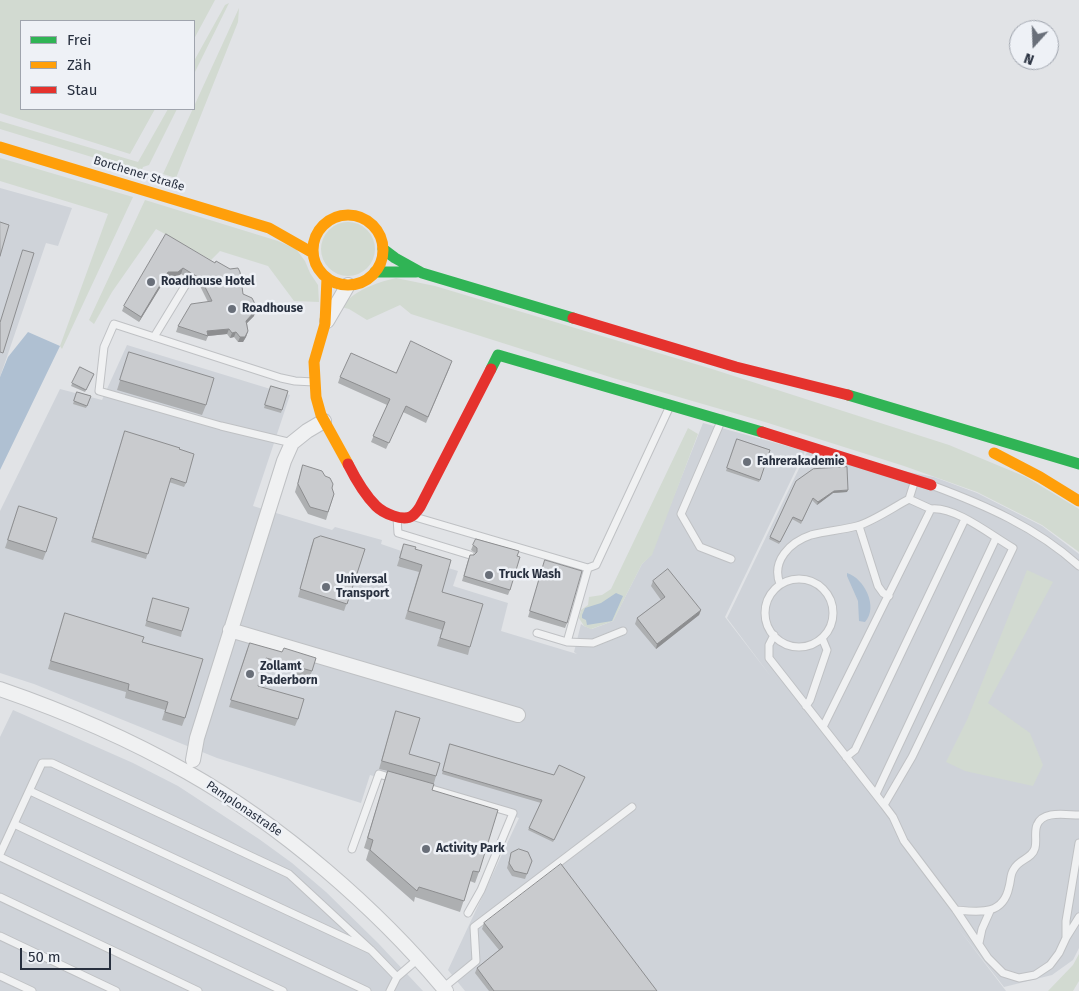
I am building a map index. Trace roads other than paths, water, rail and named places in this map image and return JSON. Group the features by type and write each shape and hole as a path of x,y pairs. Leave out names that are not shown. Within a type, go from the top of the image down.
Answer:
{"main road":[{"name":"Borchener Straße","path":"0,147 270,228 313,253"},
{"path":"347,215 358,216 368,221 381,238 383,249 379,265 363,282 348,285 337,283 327,278 320,271 313,253 313,244 319,229 336,217 347,215"},
{"name":"Borchener Straße","path":"270,228 319,229"},
{"path":"383,249 422,273 736,367 834,391 1079,464"},
{"path":"374,272 422,273"},
{"path":"327,278 325,324 314,362 316,397 324,421 356,479 377,507 397,517 405,518 412,516 420,507 498,355 722,419 931,484"},
{"path":"736,367 830,402"},
{"path":"982,435 1072,451"},
{"path":"1051,470 990,451 1079,500"}],"street":[{"path":"325,324 348,285"},
{"path":"193,760 197,738 284,461 292,443 324,421"},
{"path":"230,630 518,715"},
{"name":"Pamplonastraße","path":"0,689 56,709 100,728 199,779 268,825 302,851 390,930 445,989"}],"lane":[{"path":"154,337 185,286"},
{"path":"292,443 221,426 99,391 104,347 114,324 281,378 315,382"},
{"path":"412,516 588,568 596,565 670,405"},
{"path":"722,419 681,514 700,547 731,559"},
{"path":"780,584 776,576 777,567 780,558 790,548 810,536 859,526 909,499 915,480"},
{"path":"931,484 978,502 1032,530 1062,550 1079,566"},
{"path":"884,805 912,757 1013,548 965,519 941,509 931,509 909,499"},
{"path":"824,727 931,509"},
{"path":"397,517 398,533 470,555"},
{"path":"846,757 855,750 965,519"},
{"path":"859,526 878,586 883,593 889,596"},
{"path":"876,794 996,538"},
{"path":"567,642 588,568"},
{"path":"804,579 812,581 824,590 832,603 833,610 831,626 822,638 809,645 793,646 779,640 774,635 766,622 765,607 771,593 780,584 789,580 804,579"},
{"path":"537,633 567,642 593,643 622,631"},
{"path":"774,635 769,645 769,658 876,794 893,818 904,841 956,910 988,958 1003,973 1019,978 1035,975 1050,965 1079,917"},
{"path":"806,706 810,700 827,650 822,638"},
{"path":"283,991 0,855 42,763 52,763 290,874 397,977"},
{"path":"352,849 379,774 406,782"},
{"path":"414,784 513,813 481,890 468,914"},
{"path":"30,791 371,950"},
{"path":"445,989 476,960 474,927 632,807"},
{"path":"956,910 990,911 1000,905 1006,898 1012,870 1018,862 1032,855 1035,848 1036,826 1041,819 1047,815 1079,815"},
{"path":"14,824 367,991"},
{"path":"1066,938 1066,921 1079,843"},
{"path":"0,897 198,991"},
{"path":"979,943 982,929 990,911"},
{"path":"0,936 116,991"},
{"path":"390,991 397,977 418,959"},
{"path":"0,976 32,991"}],"water":[{"path":"28,332 60,346 0,470 0,377 8,357"},
{"path":"847,573 859,581 868,594 870,609 869,616 865,622 859,621 858,601"},
{"path":"616,593 623,596 612,621 587,625 586,620 582,618 585,608 601,603"}],"place":[{"name":"Roadhouse Hotel","path":"151,282"},
{"name":"Roadhouse","path":"232,309"},
{"name":"Fahrerakademie","path":"747,462"},
{"name":"Truck Wash","path":"489,575"},
{"name":"Universal Transport","path":"326,587"},
{"name":"Zollamt Paderborn","path":"250,674"},
{"name":"Activity Park","path":"426,849"}]}
